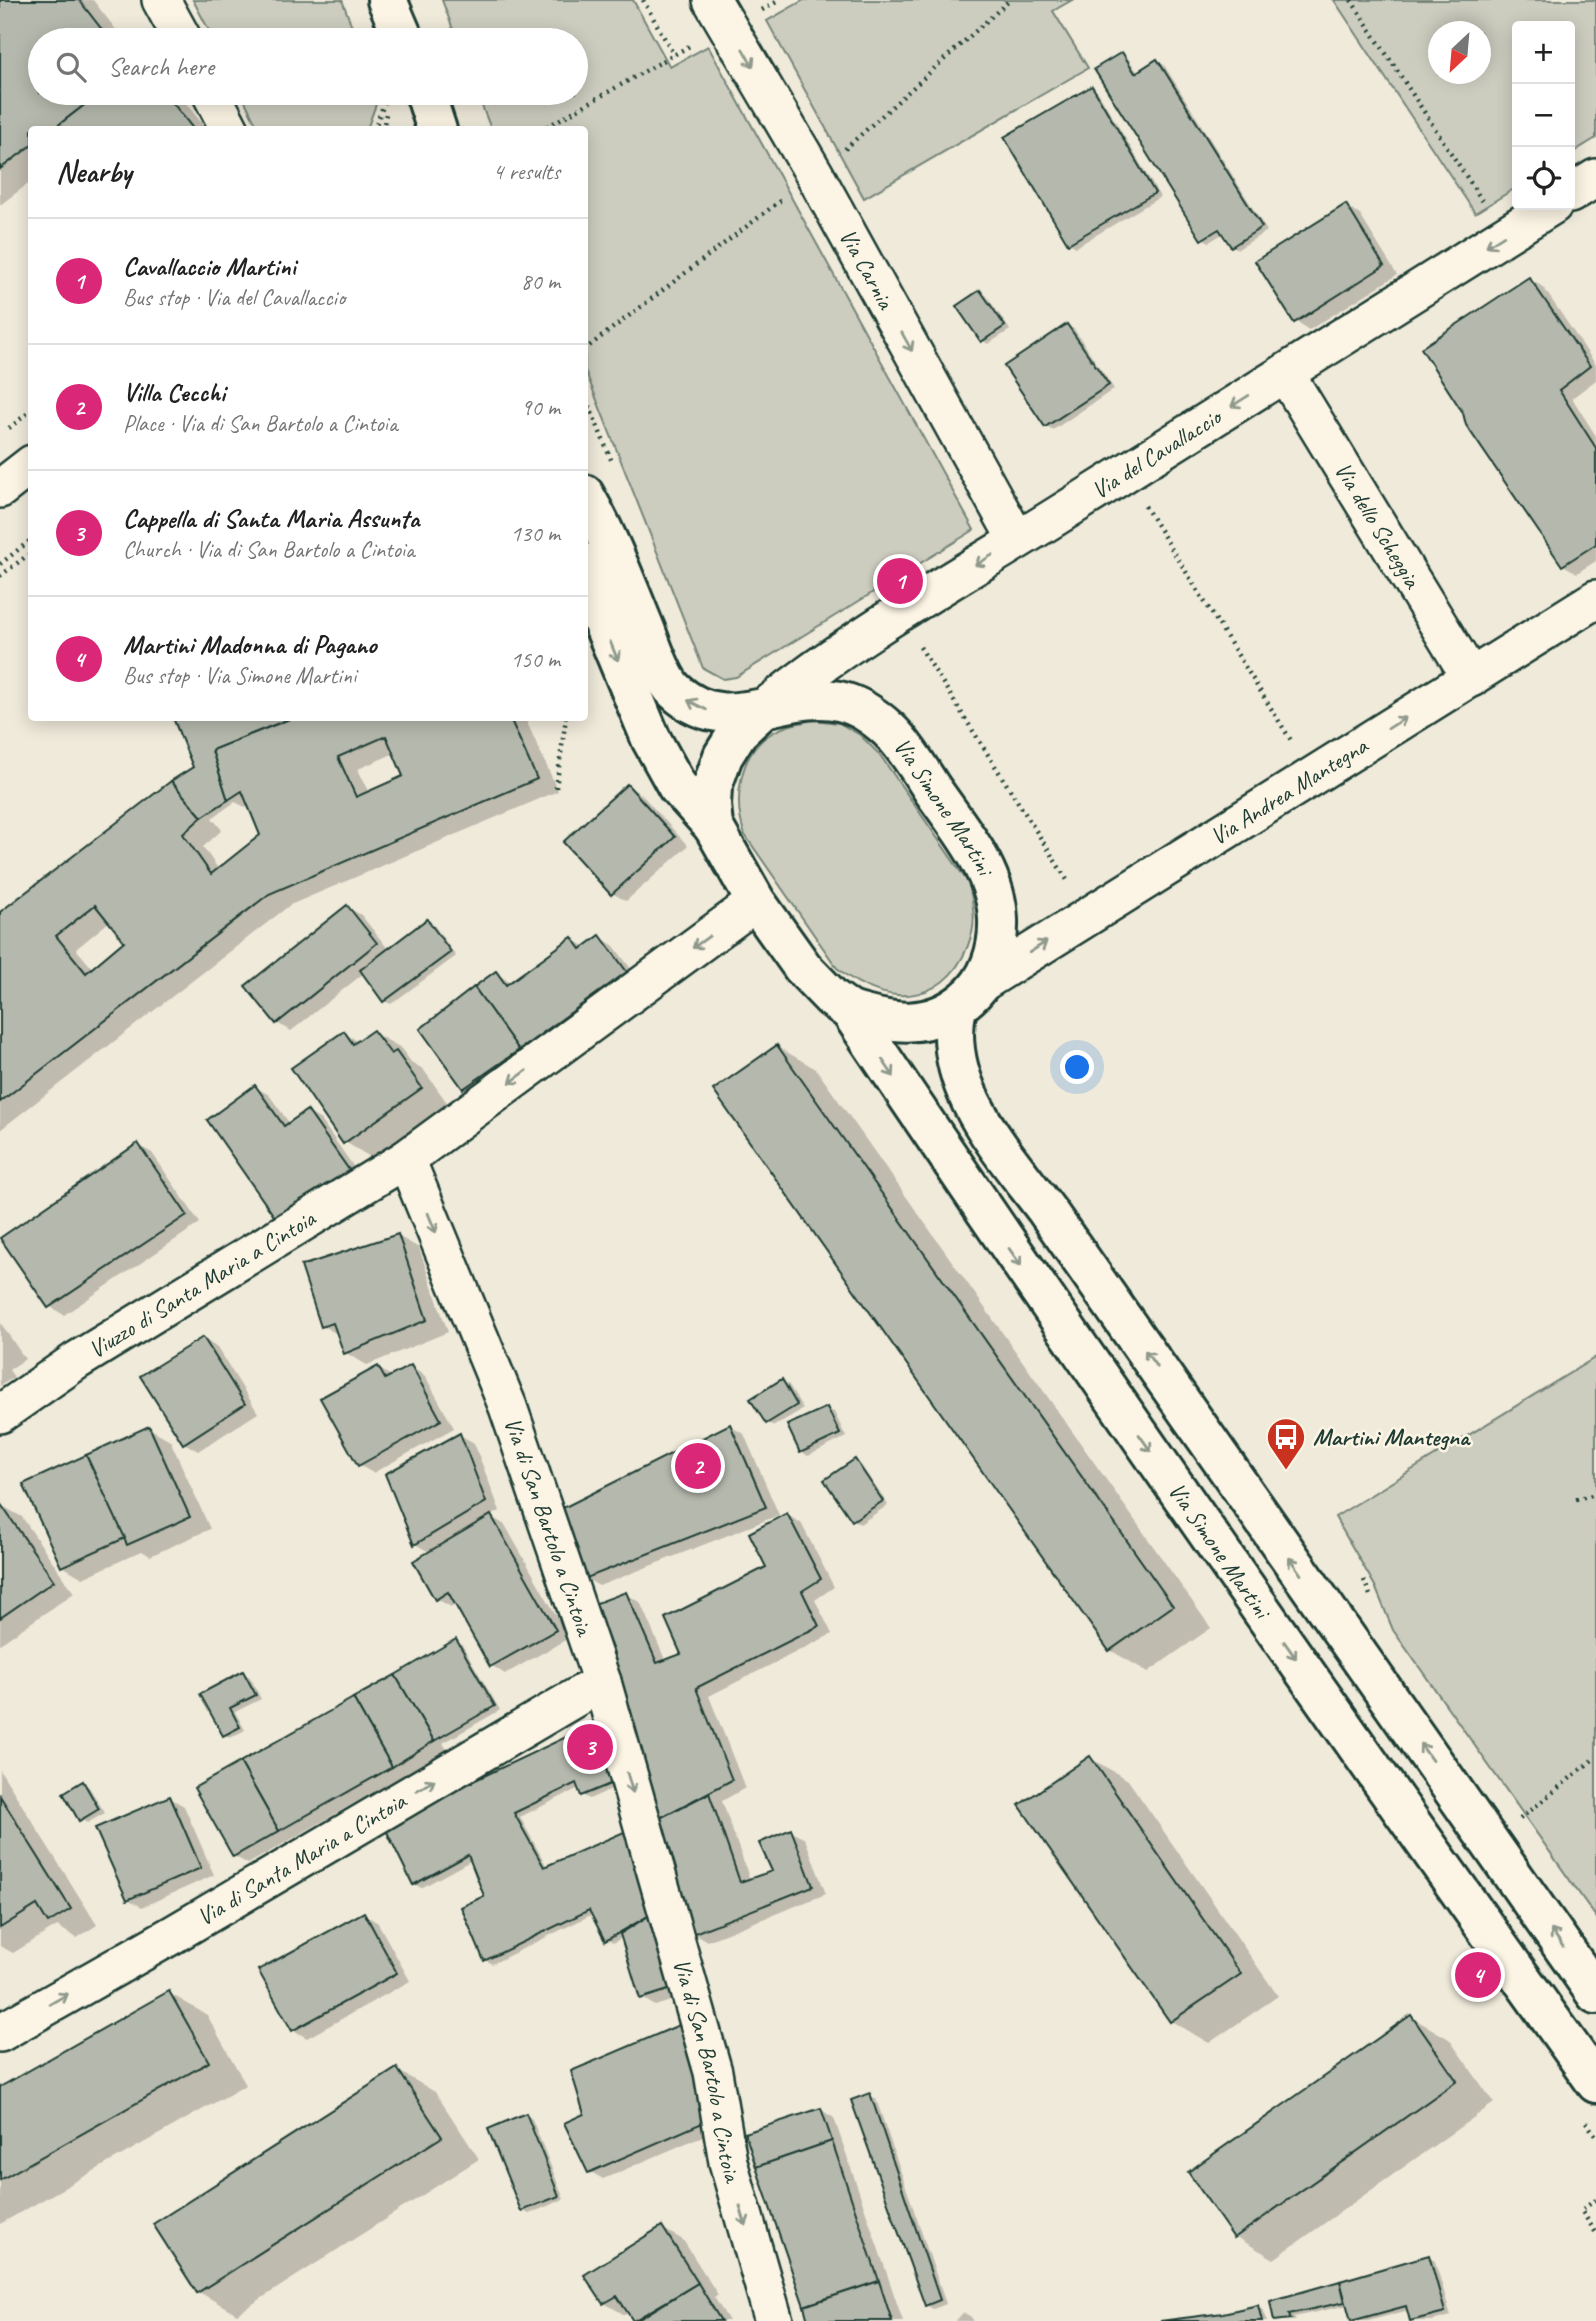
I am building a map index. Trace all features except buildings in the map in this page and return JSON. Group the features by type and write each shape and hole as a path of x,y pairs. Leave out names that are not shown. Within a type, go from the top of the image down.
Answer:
{"street":[{"path":"161,0 176,28"},
{"path":"387,0 399,28"},
{"name":"Via Carnia","path":"732,12 816,174 1017,540"},
{"path":"217,105 228,126"},
{"path":"416,105 434,126"},
{"path":"1575,191 1596,178"},
{"name":"Via del Cavallaccio","path":"763,709 810,670 897,612 1545,210"},
{"name":"Via dello Scheggia","path":"1285,373 1471,678"},
{"path":"0,489 28,467"},
{"name":"Via Simone Martini","path":"588,501 603,526 651,645 675,691 711,711 741,713 800,700 832,699 846,702 872,716 890,731 970,845 989,881 998,919 993,960 969,995 953,1035 959,1067 974,1108 1596,1994"},
{"name":"Via Simone Martini","path":"588,577 599,614 651,739 677,786 713,825 756,902 803,968 850,1012 1028,1275 1436,1860 1596,2083"},
{"name":"Via Andrea Mantegna","path":"969,995 1088,914 1596,599"},
{"name":"Via Simone Martini","path":"713,825 712,787 723,756 737,732 763,709"},
{"path":"407,1159 756,902"},
{"name":"Via Simone Martini","path":"850,1012 880,1021 902,1023 933,1019 969,995"},
{"name":"Viuzzo di Santa Maria a Cintoia","path":"0,1413 76,1361 407,1159"},
{"name":"Via di San Bartolo a Cintoia","path":"407,1159 508,1407 601,1682 713,2072 728,2162 774,2321"},
{"name":"Via di Santa Maria a Cintoia","path":"0,2033 174,1934 601,1682"}],"path":[{"path":"643,0 674,55"},
{"path":"588,103 674,55 732,12 780,0"},
{"path":"1351,0 1504,235"},
{"path":"375,126 382,105"},
{"path":"548,126 585,105"},
{"path":"588,403 615,469"},
{"path":"0,435 28,413"},
{"path":"1144,504 1297,750"},
{"path":"0,564 28,542"},
{"path":"0,576 28,555"},
{"path":"919,647 1070,884"},
{"path":"556,788 566,721"},
{"path":"1576,1499 1596,1494"},
{"path":"1520,1819 1596,1757"},
{"path":"1596,2200 1581,2210 1596,2232"}],"shaded area":[{"path":"193,0 342,0 352,28 208,28"},
{"path":"442,0 633,0 670,67 708,46 974,530 736,677 723,679 703,668 588,378 588,126 490,126 482,105 588,105 588,28 452,28"},
{"path":"804,0 1072,0 1053,11 1088,68 864,198 767,21"},
{"path":"1334,0 1596,0 1596,138 1575,151 1575,21 1512,21 1512,190 1475,213"},
{"path":"247,105 376,105 368,126 257,126"},
{"path":"813,720 839,723 860,735 880,755 969,884 974,914 972,933 963,957 950,975 935,987 917,994 898,995 877,991 857,982 837,968 745,835 739,808 739,793 745,765 752,753 777,730"},
{"path":"1596,1357 1596,1917 1393,1630 1375,1586 1335,1517"}],"place":[{"name":"Cavallaccio Martini","path":"900,581"},
{"name":"Villa Cecchi","path":"698,1466"},
{"name":"Martini Mantegna","path":"1286,1471"},
{"name":"Cappella di Santa Maria Assunta","path":"590,1747"},
{"name":"Martini Madonna di Pagano","path":"1478,1975"}]}
